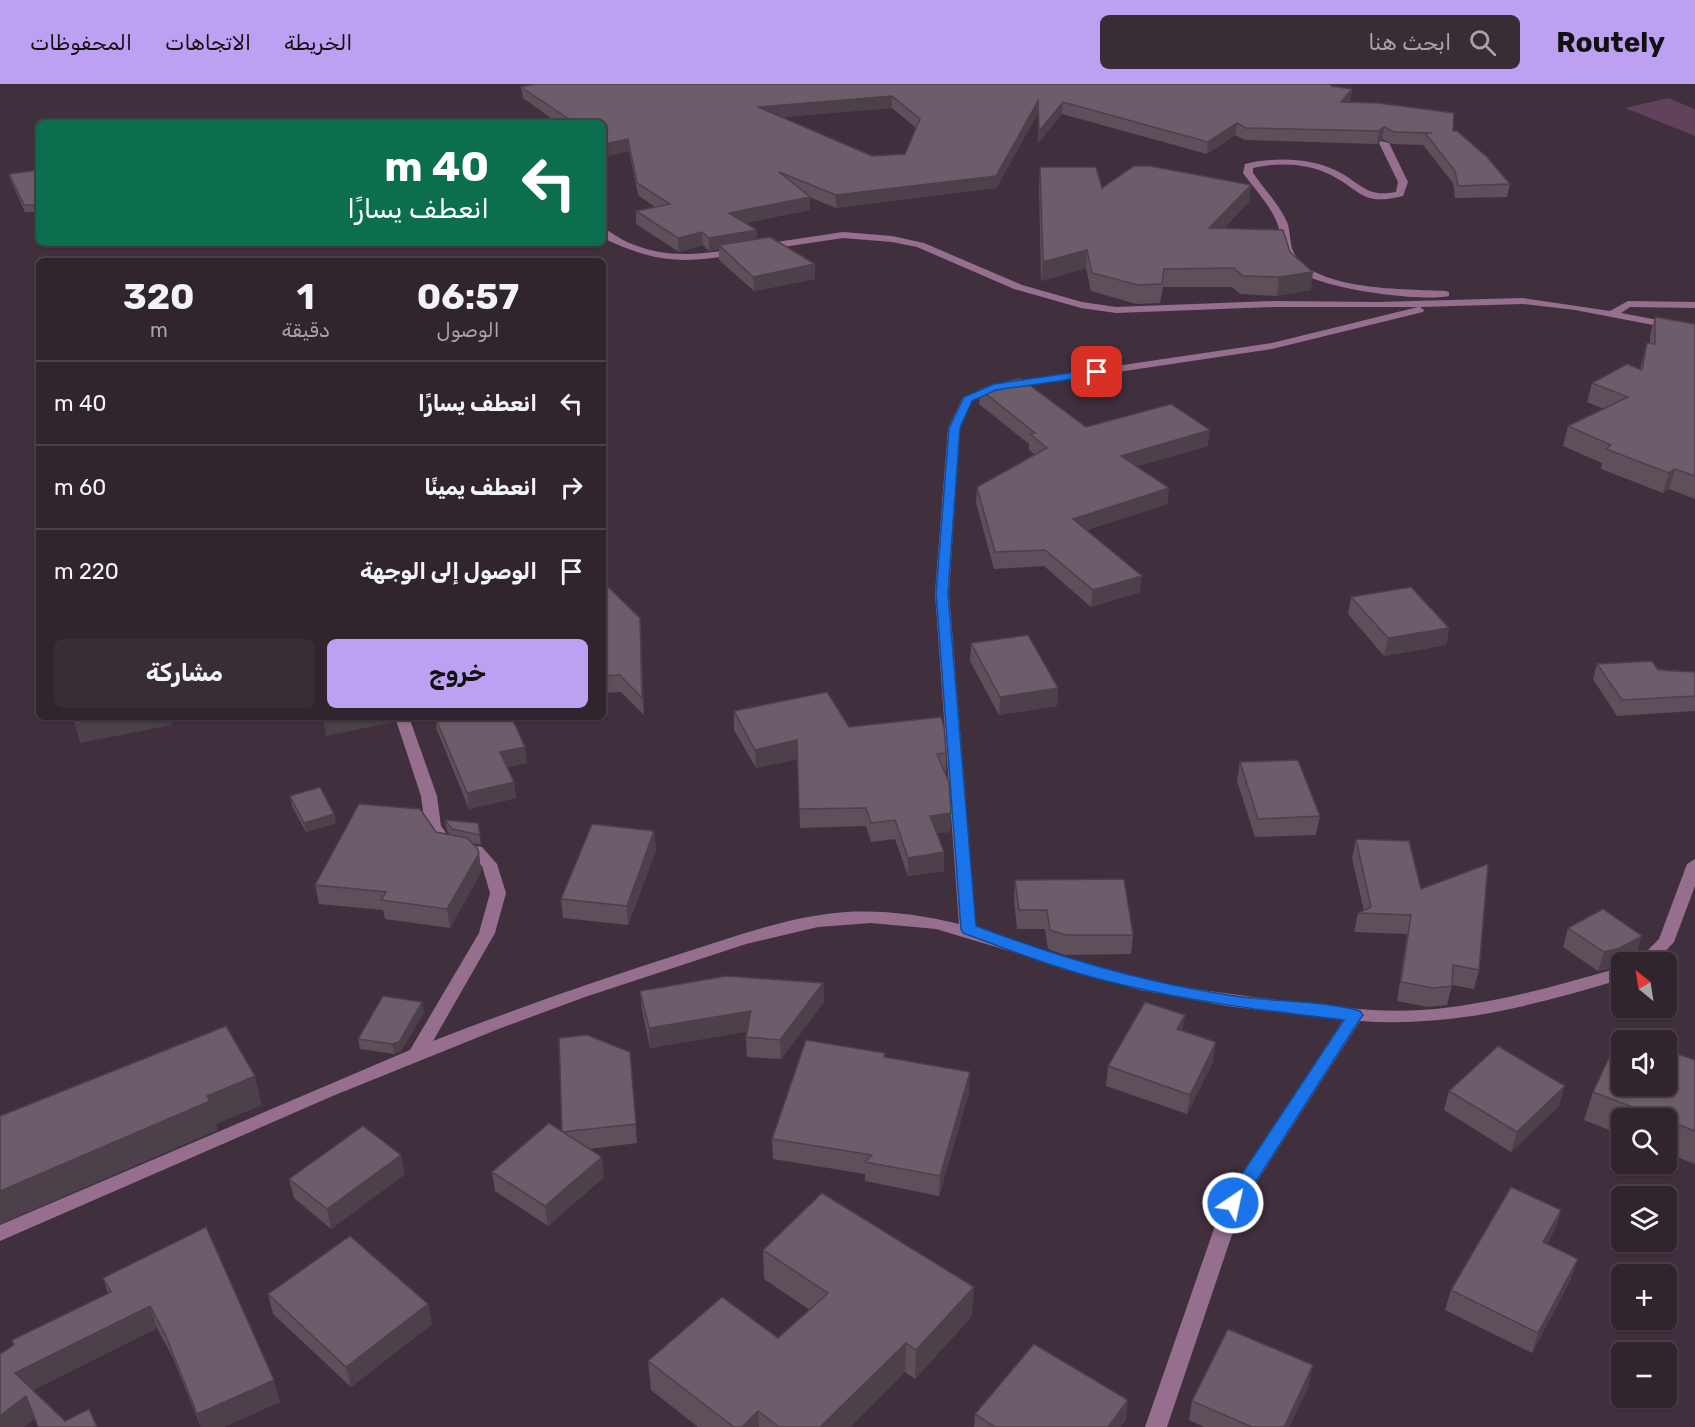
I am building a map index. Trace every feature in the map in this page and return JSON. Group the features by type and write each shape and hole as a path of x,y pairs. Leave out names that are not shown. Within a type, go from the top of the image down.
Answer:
{"street":[{"path":"1384,143 1403,182 1400,194 1383,199 1365,196 1348,182 1322,168 1285,163 1260,163 1248,166 1248,173 1284,225 1288,253 1300,270 1328,280 1370,289 1575,307 1695,330"},
{"path":"606,236 638,252 668,260 698,258 833,236 892,239 920,245 1018,287 1081,305 1116,310 1275,304 1504,301"},
{"path":"968,929 942,593 954,428 968,399 994,387 1272,346 1444,303"},
{"path":"1612,314 1628,304 1695,305"},
{"path":"403,720 429,796 433,826 447,845 476,851 489,864 498,893 487,933 417,1053"},
{"path":"1656,952 1666,942 1695,864"},
{"path":"0,1233 417,1053 622,979 806,921 870,917 923,920 968,929 1030,952 1118,979 1228,1001 1355,1015 1421,1016 1488,1007 1611,976"},
{"path":"1156,1427 1233,1203 1355,1015"}],"shaded area":[{"path":"1668,98 1695,109 1695,136 1625,108"}],"building":[{"path":"536,84 1330,84 1352,89 1341,102 1378,103 1454,113 1453,131 1457,131 1487,157 1510,184 1458,186 1455,171 1425,133 1432,133 1394,132 1384,127 1379,131 1246,128 1237,123 1208,142 1063,102 1039,131 1038,101 996,176 836,195 779,172 810,197 729,213 757,230 709,238 702,232 678,238 636,211 670,204 637,183 628,139 606,144 606,120 570,120 521,87","holes":["892,96 920,119 905,154 872,156 758,107"]},
{"path":"1134,166 1150,166 1251,185 1209,228 1283,230 1290,252 1313,272 1279,277 1243,276 1234,268 1164,269 1162,284 1138,285 1092,273 1087,250 1043,262 1040,167 1096,167 1102,188"},
{"path":"36,170 36,205 24,205 9,174"},
{"path":"770,237 815,264 753,277 719,245"},
{"path":"1655,317 1695,324 1695,476 1675,469 1669,473 1606,449 1611,445 1568,426 1628,397 1592,383 1627,364 1642,370 1647,343 1655,344"},
{"path":"1020,378 1086,427 1171,404 1210,430 1121,456 1169,488 1073,519 1142,576 1093,590 1045,550 995,552 977,487 1047,448 1030,434 1035,433 980,389"},
{"path":"606,585 640,618 642,698 620,675 606,676"},
{"path":"1411,587 1449,628 1388,638 1351,597"},
{"path":"1028,635 1058,688 1000,697 971,643"},
{"path":"1652,661 1658,670 1695,672 1695,696 1622,700 1597,664"},
{"path":"827,692 849,727 941,717 946,753 937,754 949,782 951,813 930,816 944,852 908,858 895,820 871,823 866,808 799,809 797,740 755,750 734,711"},
{"path":"74,720 97,720 75,724"},
{"path":"436,720 513,720 525,747 500,752 514,782 467,793"},
{"path":"1298,760 1320,816 1258,819 1240,762"},
{"path":"320,787 334,814 304,823 290,796"},
{"path":"359,804 420,809 436,832 467,838 477,848 479,853 447,909 381,900 386,892 315,885"},
{"path":"445,820 478,823 480,835 452,829"},
{"path":"592,824 654,831 627,906 561,899"},
{"path":"1356,839 1409,841 1421,889 1488,864 1479,970 1453,965 1452,986 1433,988 1401,982 1411,915 1358,913 1371,907"},
{"path":"1124,879 1133,935 1066,935 1050,930 1047,910 1019,910 1015,880"},
{"path":"1603,909 1642,936 1620,948 1604,952 1568,928"},
{"path":"726,976 823,983 780,1040 746,1037 751,1011 649,1028 640,991"},
{"path":"383,996 422,1002 399,1042 392,1044 358,1039"},
{"path":"1145,1002 1185,1015 1177,1029 1216,1042 1190,1095 1108,1066"},
{"path":"226,1026 255,1076 207,1096 210,1101 0,1191 0,1116"},
{"path":"587,1035 630,1052 636,1124 562,1132 559,1038"},
{"path":"806,1040 885,1053 884,1057 970,1072 940,1176 865,1162 872,1155 772,1139"},
{"path":"1498,1046 1565,1086 1517,1132 1449,1091"},
{"path":"1611,1053 1611,1096 1677,1096 1677,1054 1695,1060 1695,1131 1677,1124 1677,1108 1635,1108 1593,1092"},
{"path":"549,1123 602,1157 545,1206 492,1172"},
{"path":"363,1126 401,1155 327,1209 289,1179"},
{"path":"1511,1187 1561,1210 1543,1242 1578,1259 1538,1333 1451,1290"},
{"path":"822,1193 974,1287 916,1350 906,1343 820,1427 779,1427 758,1411 742,1427 734,1427 648,1361 722,1297 778,1338 828,1293 763,1250"},
{"path":"206,1227 274,1380 197,1414 165,1334 150,1306 15,1373 65,1421 89,1409 97,1427 38,1427 26,1396 0,1416 0,1354 14,1345 12,1340 111,1292 103,1278"},
{"path":"350,1236 428,1304 346,1367 268,1294"},
{"path":"1228,1329 1313,1365 1284,1427 1252,1427 1192,1401"},
{"path":"1034,1344 1128,1400 1108,1427 995,1427 975,1414"}],"route":[{"path":"1097,372 994,387 968,399 954,428 942,593 968,929 1030,952 1118,979 1228,1001 1355,1015 1233,1203"}]}
